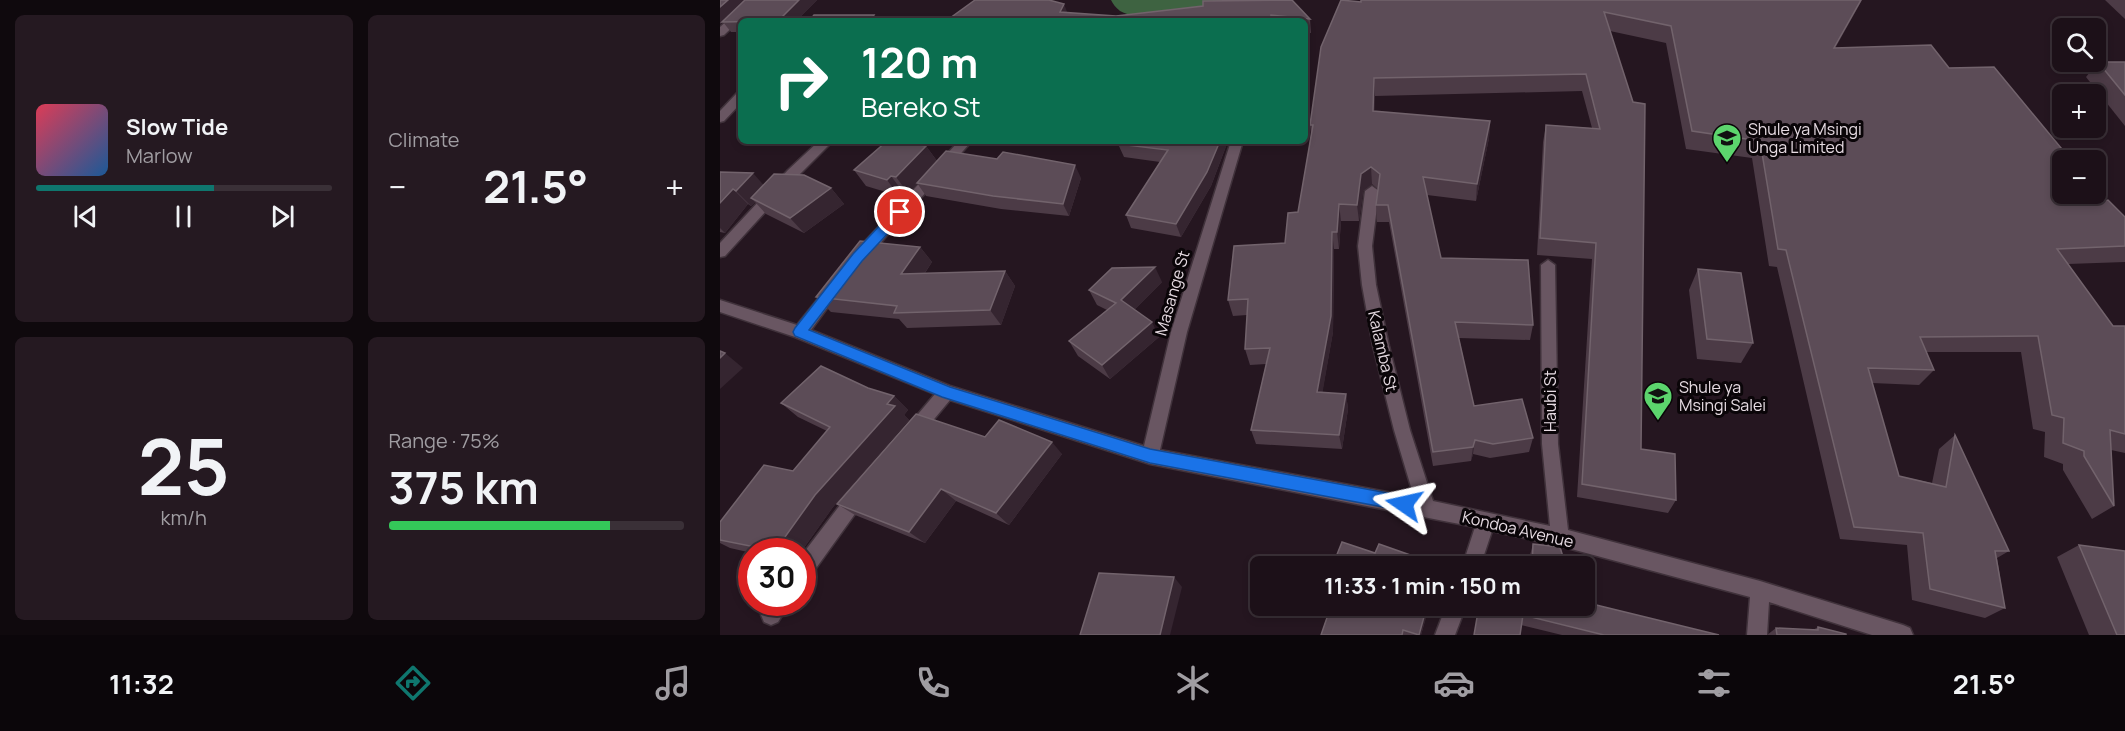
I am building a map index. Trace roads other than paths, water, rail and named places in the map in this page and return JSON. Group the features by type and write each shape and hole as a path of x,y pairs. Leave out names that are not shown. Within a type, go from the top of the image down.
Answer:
{"street":[{"path":"720,33 756,0"},
{"path":"720,118 738,99"},
{"path":"720,252 793,173 824,144"},
{"path":"800,332 847,272 963,144"},
{"name":"Masange St","path":"1150,456 1179,332 1236,144"},
{"name":"Kalamba St","path":"1372,191 1365,246 1369,285 1383,357 1426,508"},
{"name":"Haubi St","path":"1548,265 1550,444 1560,537"},
{"name":"Kondoa Avenue","path":"720,306 800,332 947,392 1150,456 1426,508 1560,537 1760,590 1903,635"},
{"path":"901,446 947,392"},
{"path":"816,551 846,509 870,482"},
{"path":"1475,556 1486,521"},
{"path":"1756,635 1760,590"},
{"path":"1445,635 1452,616"}],"waterway":[{"path":"1132,0 1137,3 1209,3 1224,0"}],"place":[{"name":"Shule ya Msingi Unga Limited","path":"1727,164"},
{"name":"Shule ya Msingi Salei","path":"1658,422"}]}
